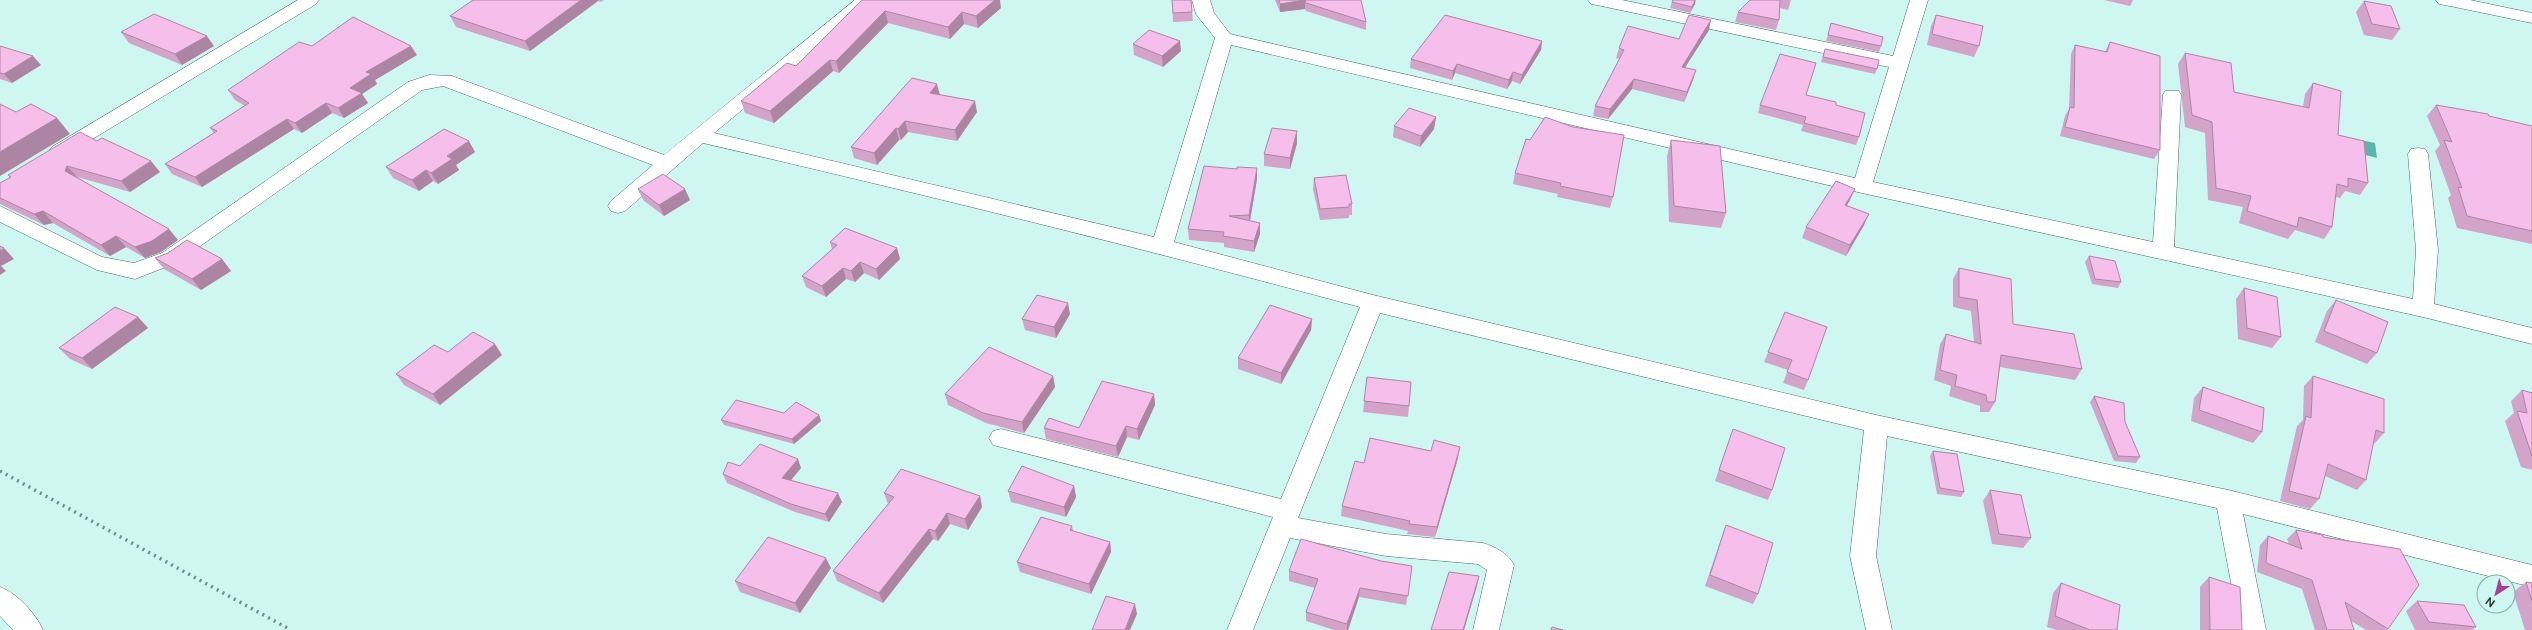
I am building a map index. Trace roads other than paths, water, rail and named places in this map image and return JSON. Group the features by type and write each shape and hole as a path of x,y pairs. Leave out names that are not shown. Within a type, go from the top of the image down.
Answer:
{"street":[{"path":"44,160 310,0"},
{"path":"618,206 666,163 866,0"},
{"path":"1201,0 1205,14 1224,38 1862,186 2423,309 2532,336"},
{"path":"1597,0 1899,63"},
{"path":"1862,186 1919,0"},
{"path":"2445,0 2532,18"},
{"path":"1162,246 1224,38"},
{"path":"0,213 97,263 135,271 169,258 415,86 429,81 445,80 666,163"},
{"path":"2163,251 2172,95"},
{"path":"699,136 830,165 1162,246 1373,303 1876,424 2228,500 2532,576"},
{"path":"2418,154 2427,250 2423,309"},
{"path":"1240,630 1373,303"},
{"path":"1876,424 1863,556 1879,630"},
{"path":"1001,438 1386,545 1483,554 1501,565 1486,630"},
{"path":"2228,500 2252,630"},
{"path":"0,598 30,630"}],"water":[{"path":"2336,135 2375,143 2377,158 2338,148"}],"railway":[{"path":"0,471 291,630"}]}
